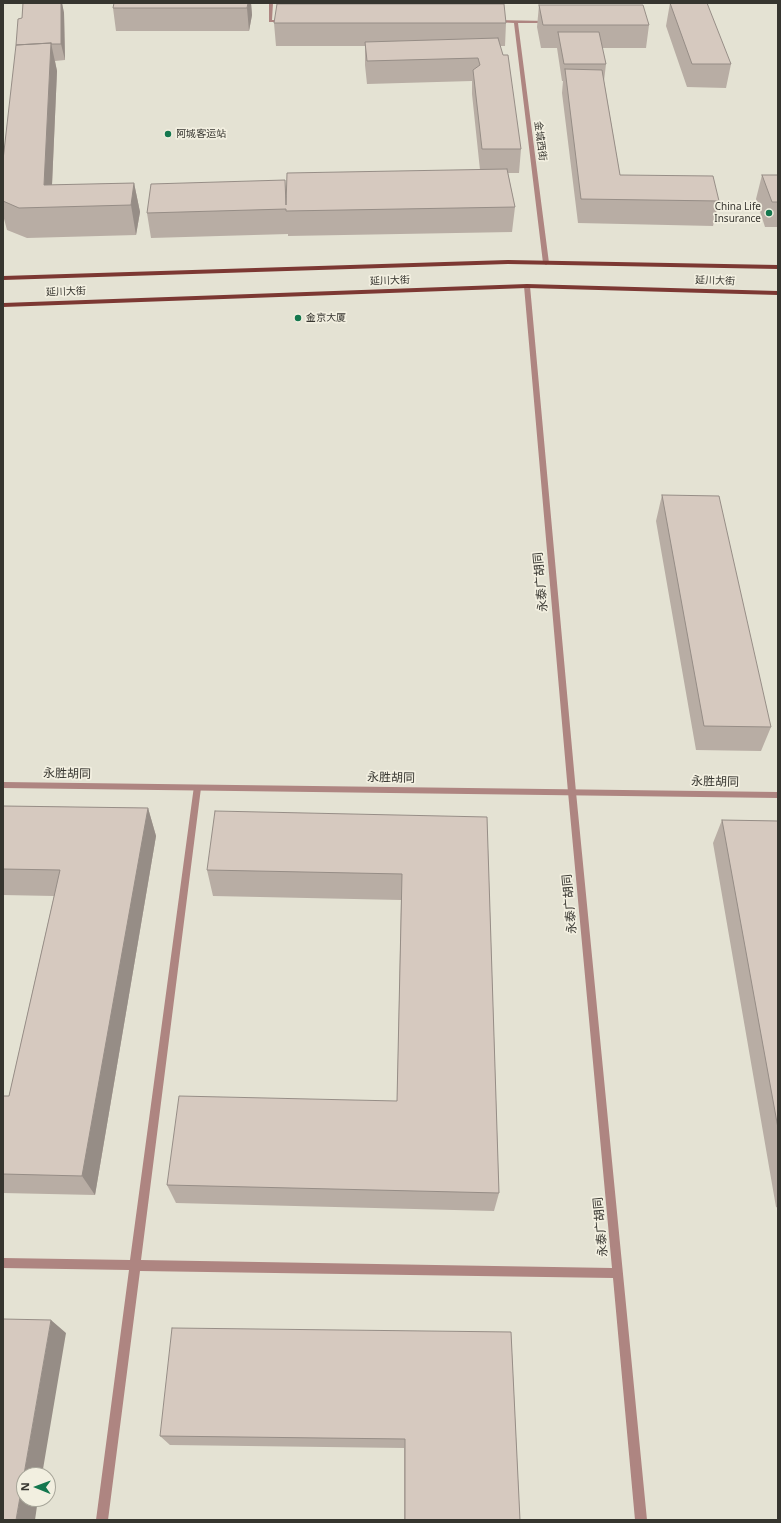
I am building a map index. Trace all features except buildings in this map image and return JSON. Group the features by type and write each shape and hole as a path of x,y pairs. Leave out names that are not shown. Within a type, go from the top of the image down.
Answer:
{"main road":[{"name":"延川大街","path":"3,278 508,262 778,267"},
{"name":"延川大街","path":"3,305 527,286 778,293"}],"street":[{"path":"271,3 270,21 294,21"},
{"path":"493,21 556,22"},
{"name":"金城西街","path":"516,22 546,263"},
{"name":"永泰广胡同","path":"527,286 572,792 641,1520"},
{"name":"永胜胡同","path":"3,785 778,795"},
{"path":"102,1520 196,788"},
{"path":"3,1263 618,1273"}],"place":[{"name":"阿城客运站","path":"168,134"},
{"name":"China Life Insurance","path":"769,213"},
{"name":"金京大厦","path":"298,318"}]}
